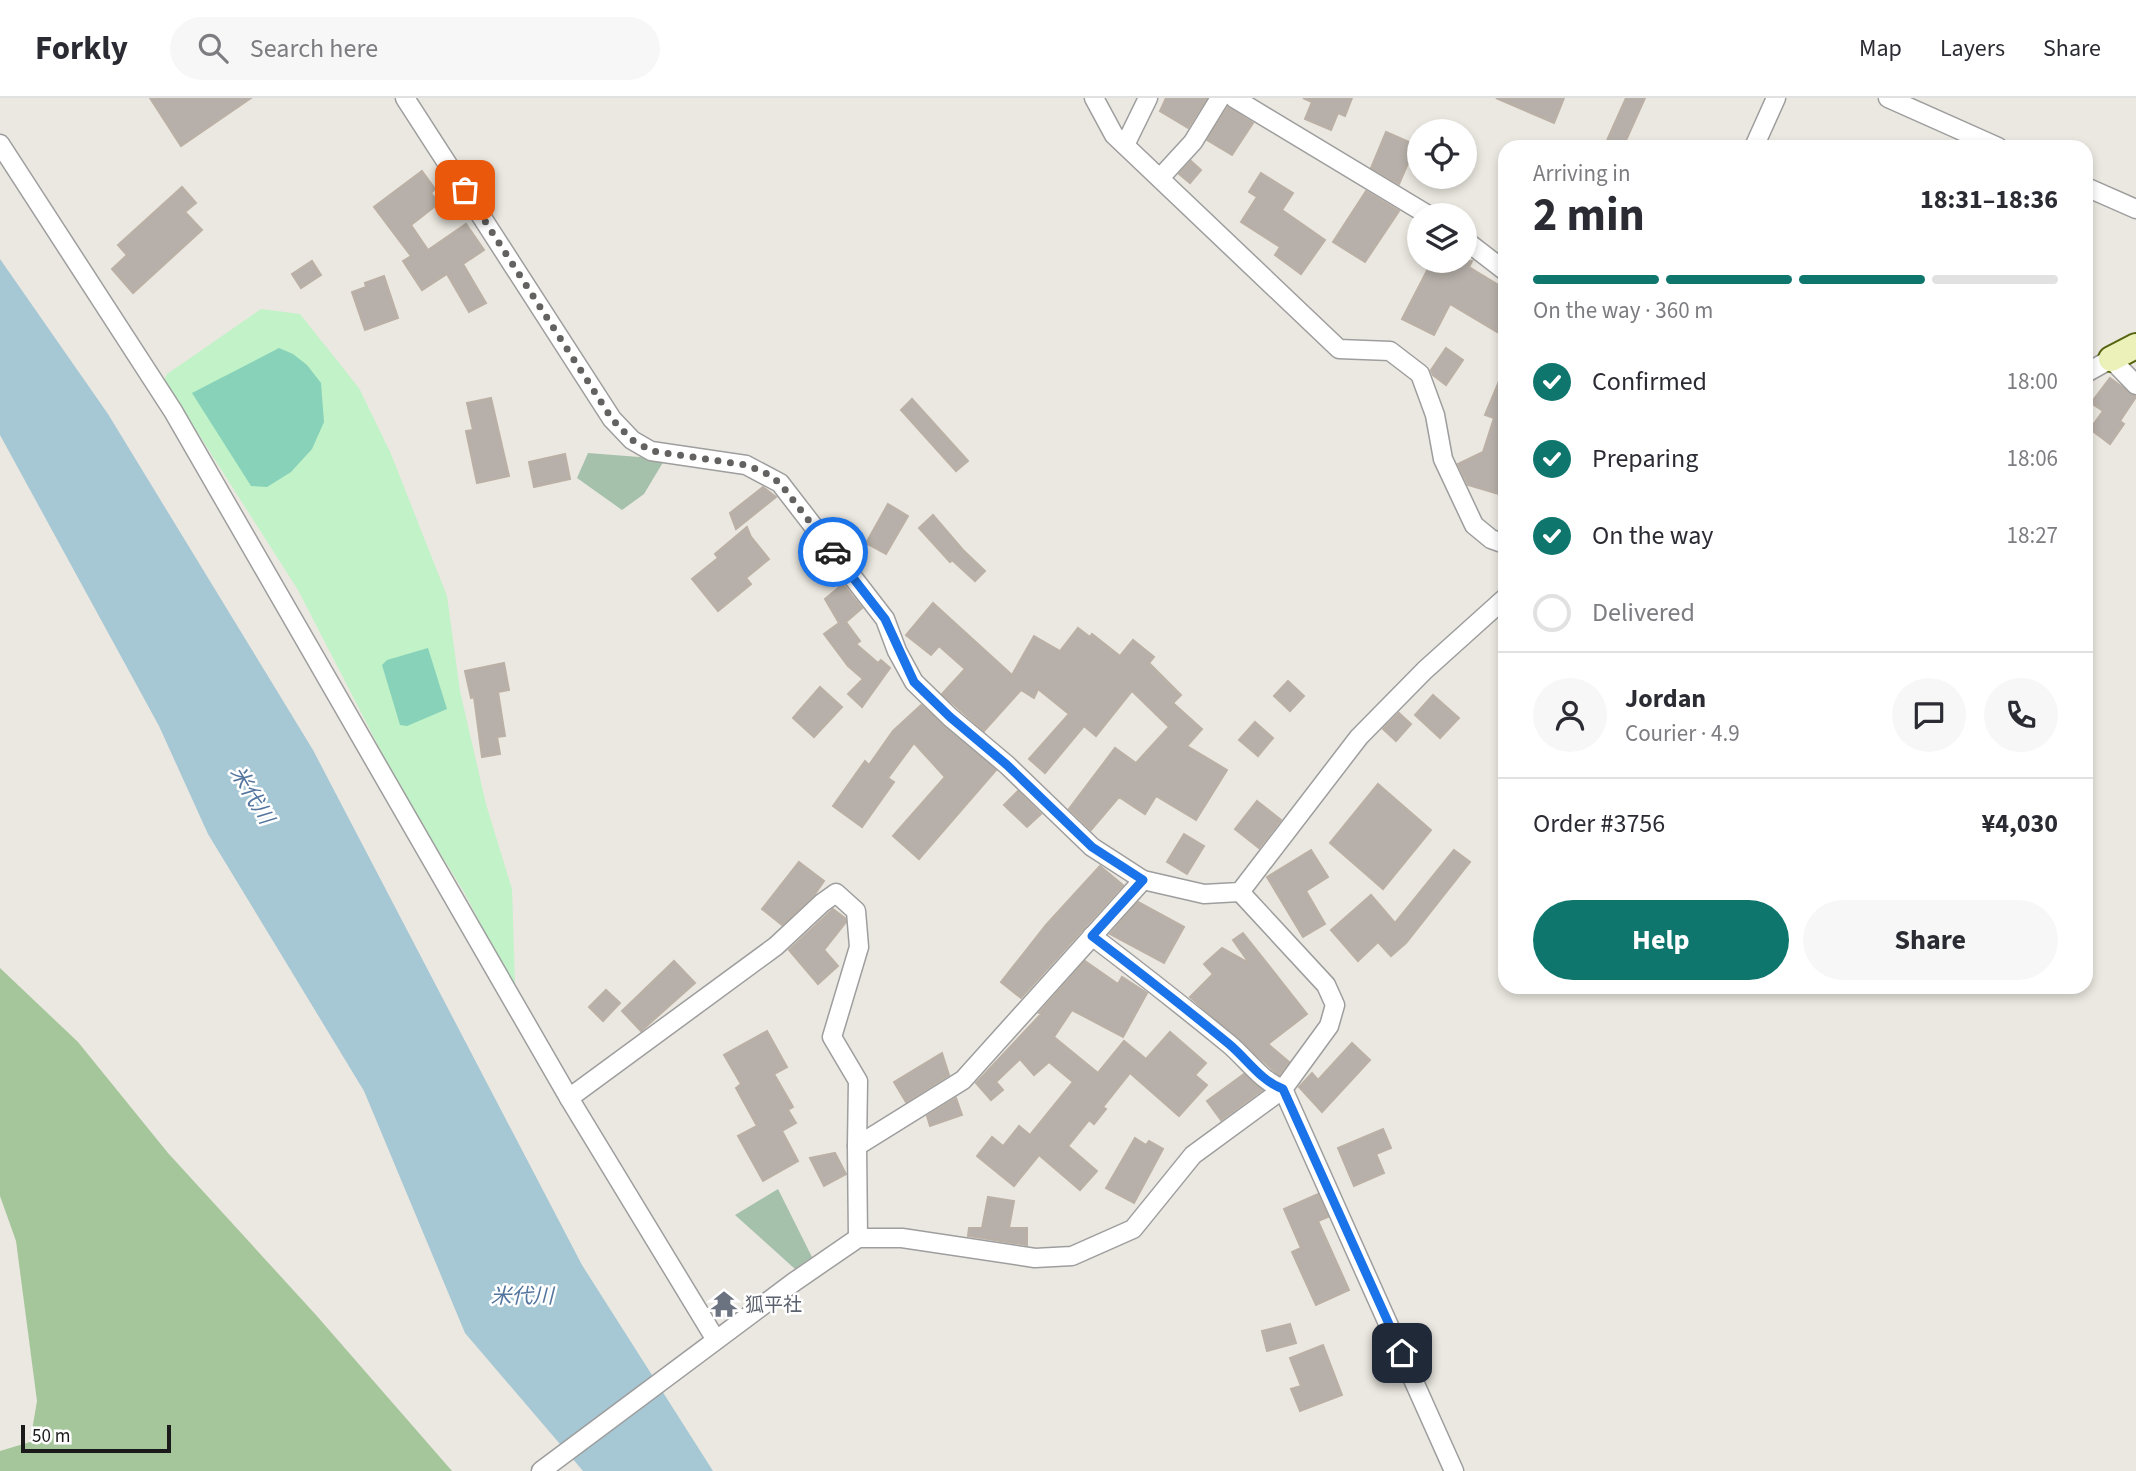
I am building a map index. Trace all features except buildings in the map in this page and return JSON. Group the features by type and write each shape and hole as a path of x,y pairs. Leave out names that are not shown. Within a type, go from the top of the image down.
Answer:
{"street":[{"path":"405,98 612,419 632,440 652,451 746,465 780,483 885,619 914,682 950,717 1007,765 1092,847 1143,880 1204,894 1240,892 1359,737 1425,670 1498,604"},
{"path":"1094,98 1114,135 1339,349 1390,351 1420,374 1435,415 1443,459 1474,525 1498,542"},
{"path":"1125,145 1148,98"},
{"path":"1160,178 1193,142 1220,98"},
{"path":"1234,98 1408,203"},
{"path":"1757,140 1776,98"},
{"path":"1888,98 1982,140"},
{"path":"0,144 173,411 569,1098 716,1340"},
{"path":"2093,190 2136,209"},
{"path":"1477,249 1498,266"},
{"path":"2093,369 2136,346"},
{"path":"2111,359 2136,384"},
{"path":"858,1146 963,1080 1143,880"},
{"path":"541,1471 858,1238 902,1238 1035,1258 1072,1255 1133,1229 1193,1155 1283,1089 1329,1026 1335,1005 1326,985 1240,892"},
{"path":"569,1098 776,946 836,893 856,911 859,947 832,1037 858,1082 858,1238"},
{"path":"1092,936 1172,997 1251,1063 1268,1084 1283,1089 1454,1471"}],"green space":[{"path":"261,309 300,314 359,388 391,454 447,596 460,691 486,804 512,889 515,984 512,984 464,892 399,786 298,590 164,380 167,374"},
{"path":"279,348 293,354 307,365 321,383 324,422 312,449 291,472 267,487 251,486 192,393"},
{"path":"588,453 665,459 644,494 622,510 577,478"},
{"path":"428,648 447,709 407,726 400,725 382,665 387,660"},
{"path":"0,968 78,1042 168,1153 316,1315 452,1471 0,1471 0,1451 30,1442 37,1401 16,1241 0,1196"},
{"path":"778,1189 812,1257 795,1269 735,1215"}],"water":[{"name":"米代川","path":"0,259 108,414 313,750 582,1265 713,1471 583,1471 465,1333 364,1091 208,834 159,726 0,435"}],"way so far":[{"path":"465,190 612,419 632,440 652,451 746,465 764,472 780,483 833,552"}],"place":[{"name":"狐平社","path":"724,1304"}],"route":[{"path":"833,552 885,619 897,651 914,682 950,717 1007,765 1092,847 1143,880 1092,936 1172,997 1251,1063 1268,1084 1283,1089 1402,1353"}]}
